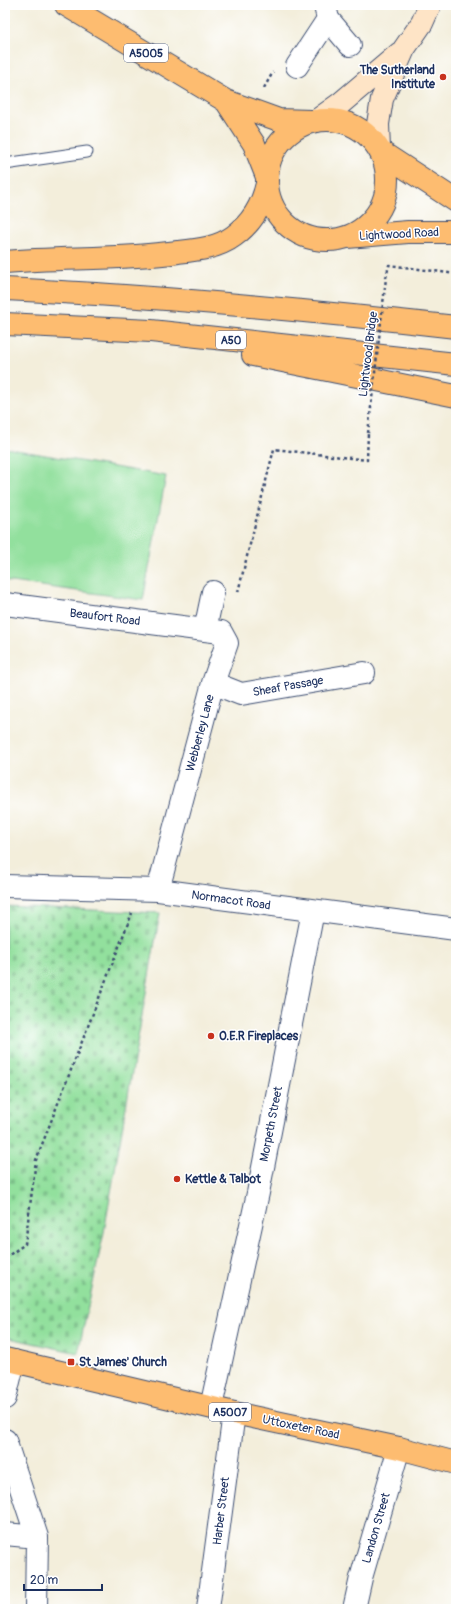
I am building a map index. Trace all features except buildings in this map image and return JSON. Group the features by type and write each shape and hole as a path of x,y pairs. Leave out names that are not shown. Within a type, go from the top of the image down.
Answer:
{"main road":[{"name":"A5005","path":"66,5 226,100 279,120 313,121"},
{"name":"A5005","path":"226,100 254,144 267,180"},
{"path":"5,262 155,255 196,250 217,245 233,237 258,212 264,198 270,159 278,144 290,132 313,121 334,120 350,124 365,133 380,151 456,201"},
{"path":"267,180 272,204 277,213 292,229 314,238 324,240 342,238 362,228 376,214 384,198 387,182 386,167 380,151"},
{"name":"Lightwood Road","path":"342,238 408,232 456,232"},
{"path":"5,288 92,293 323,312 456,327"},
{"name":"A50","path":"5,324 151,331 456,364"},
{"path":"114,329 305,364 456,396"},
{"name":"Uttoxeter Road","path":"9,1360 234,1413 399,1448 456,1463"}],"street":[{"path":"380,151 378,124 382,99 404,49 422,23 430,5"},
{"path":"297,66 326,12 350,45"},
{"path":"313,121 341,103 404,49"},
{"path":"205,630 213,592"},
{"name":"Beaufort Road","path":"5,604 205,630"},
{"name":"Webberley Lane","path":"148,890 227,643 221,632 205,630"},
{"name":"Sheaf Passage","path":"213,683 241,694 364,673"},
{"name":"Normacot Road","path":"5,886 148,890 456,929"},
{"name":"Morpeth Street","path":"211,1407 258,1193 313,911"},
{"path":"5,1398 9,1360"},
{"name":"Harber Street","path":"208,1609 234,1413"},
{"path":"5,1440 37,1537 36,1609"},
{"name":"Landon Street","path":"354,1609 361,1578 399,1448"},
{"path":"5,1534 37,1537"}],"lane":[{"path":"5,164 87,152"}],"path":[{"name":"Lightwood Bridge","path":"238,594 274,449 367,460 368,433 386,278 389,265 456,274"},
{"path":"5,1258 25,1244 36,1160 131,918 148,890"}],"green space":[{"path":"5,448 166,476 143,600 5,581"},
{"path":"5,906 160,913 104,1232 78,1353 5,1337"}],"place":[{"name":"The Sutherland Institute","path":"443,77"},
{"name":"O.E.R Fireplaces","path":"211,1036"},
{"name":"Kettle & Talbot","path":"177,1179"},
{"name":"St James' Church","path":"71,1362"}]}
